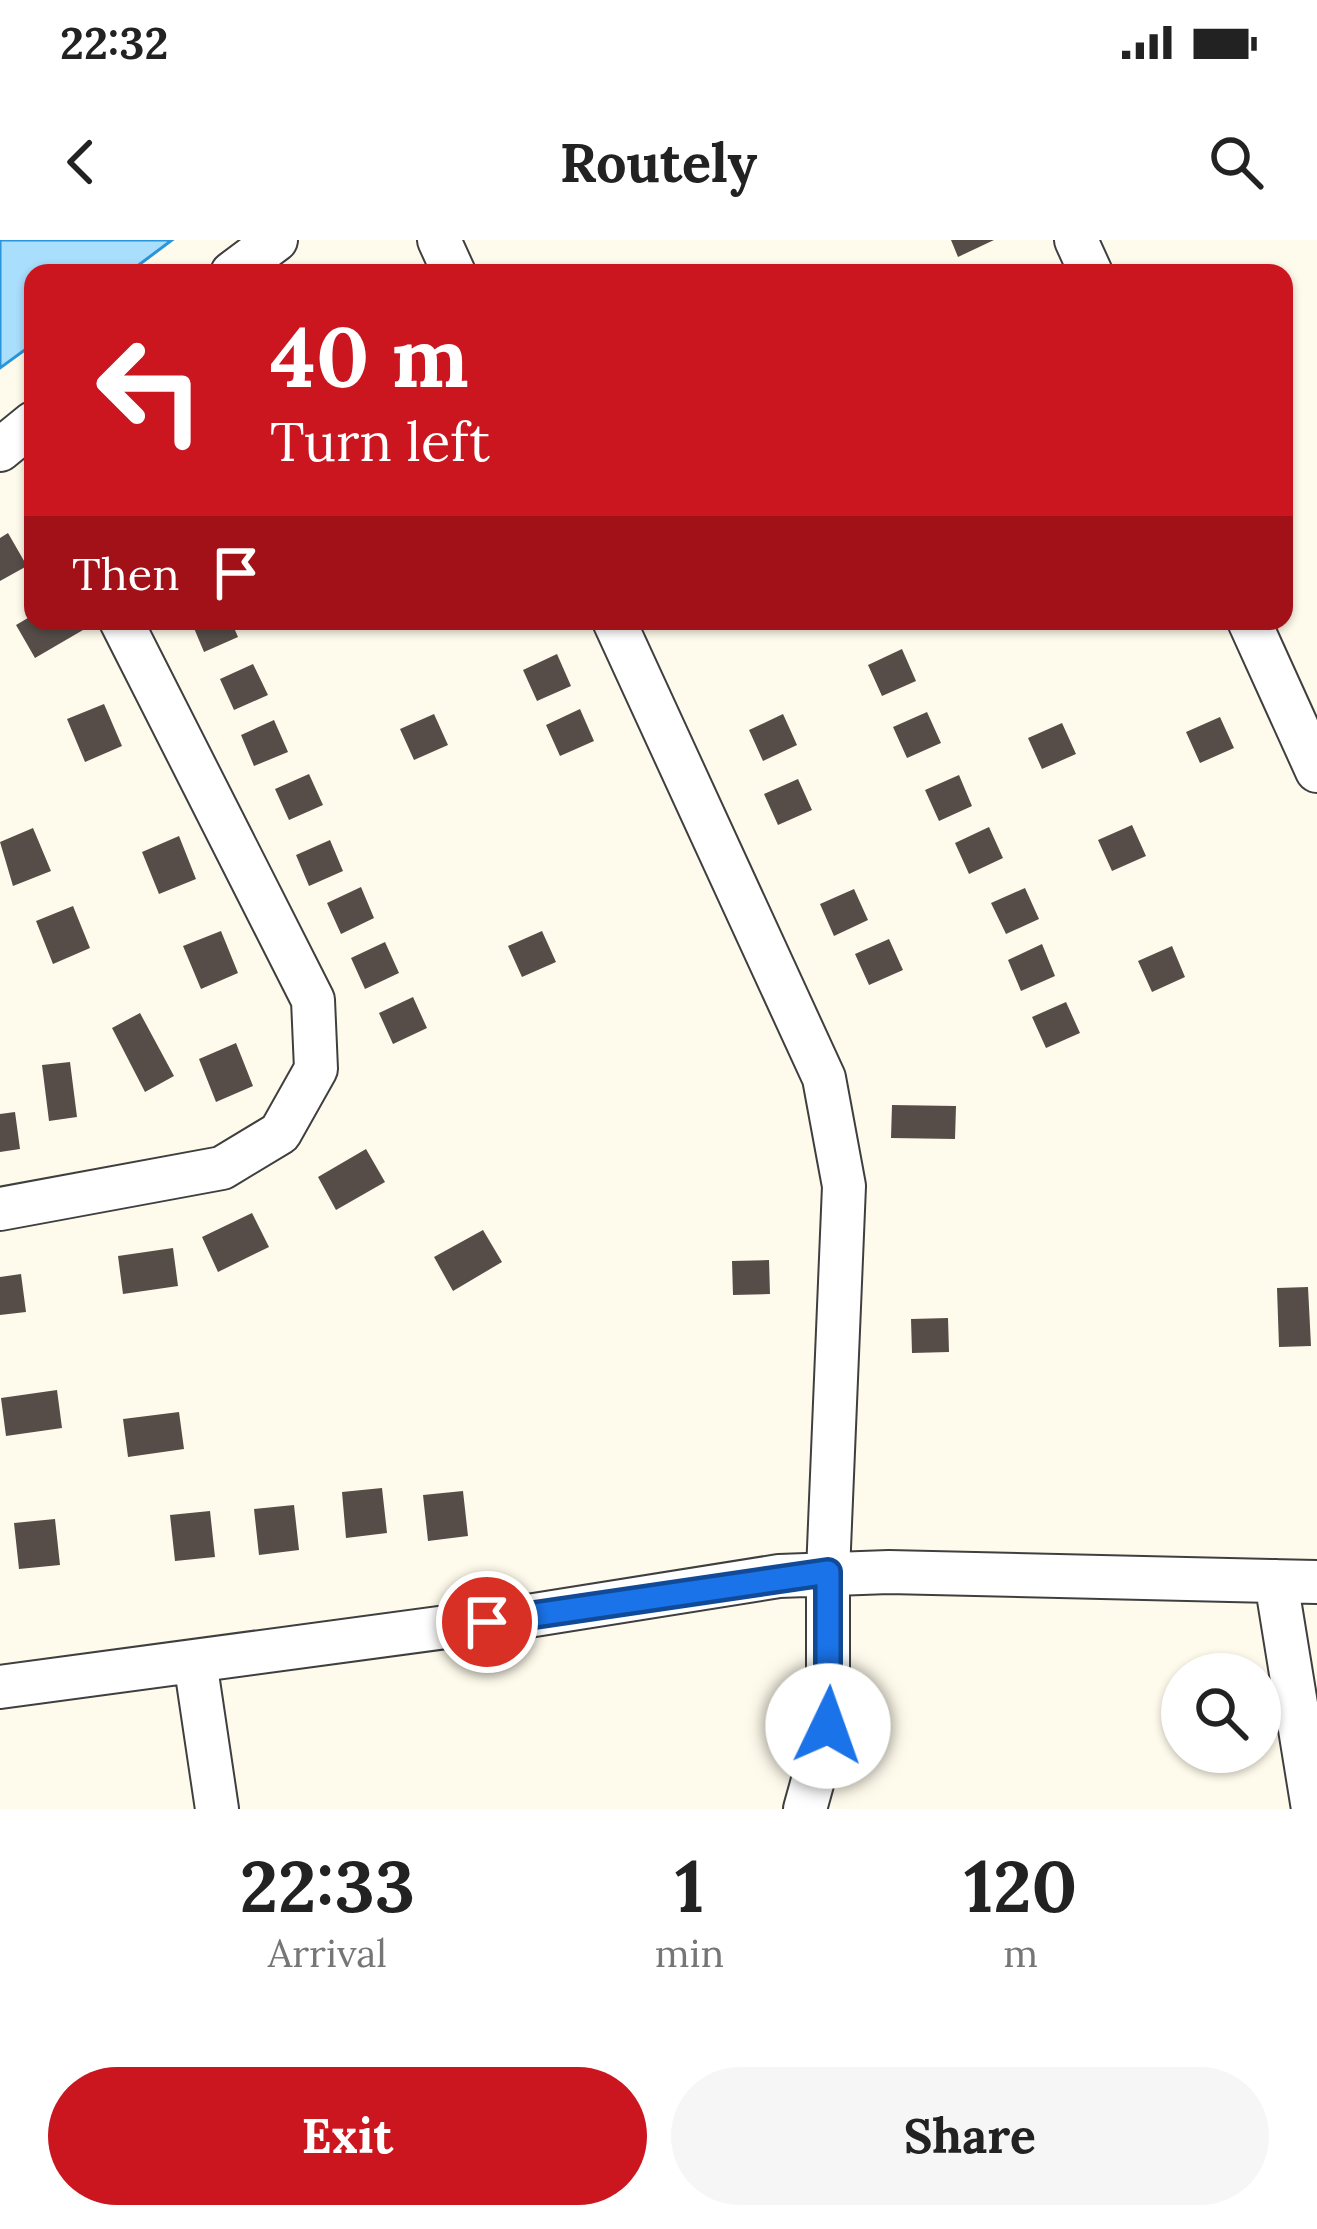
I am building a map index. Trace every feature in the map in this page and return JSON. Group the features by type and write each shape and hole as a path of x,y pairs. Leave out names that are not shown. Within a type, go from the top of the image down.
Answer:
{"street":[{"path":"244,264 276,240"},
{"path":"0,1209 221,1168 280,1133 316,1069 314,1000 126,630"},
{"path":"618,630 824,1078 844,1186 828,1572 828,1726 805,1809"},
{"path":"1253,630 1317,771"},
{"path":"0,1687 828,1572 1296,1581 1313,1809"},
{"path":"195,1661 217,1809"}],"water":[{"path":"0,240 172,240 140,264 24,264 24,351 0,368"}],"building":[{"path":"951,240 994,240 958,257"},
{"path":"8,533 24,568 0,581 0,538"},
{"path":"24,620 24,630 83,630 35,658 16,625"},
{"path":"195,630 235,630 238,637 204,652"},
{"path":"902,649 916,681 882,696 868,665"},
{"path":"557,654 571,686 537,701 523,670"},
{"path":"253,664 268,695 234,710 220,679"},
{"path":"104,704 122,746 85,762 67,719"},
{"path":"580,709 594,741 560,756 546,725"},
{"path":"927,712 941,743 907,758 893,727"},
{"path":"434,714 448,745 414,760 400,729"},
{"path":"783,714 797,745 763,761 749,730"},
{"path":"1220,717 1234,748 1200,763 1186,732"},
{"path":"274,720 288,752 254,766 241,735"},
{"path":"1062,723 1076,754 1042,769 1028,738"},
{"path":"309,774 323,805 289,820 275,789"},
{"path":"959,775 972,806 939,821 925,790"},
{"path":"798,779 812,810 778,825 764,794"},
{"path":"1132,825 1146,856 1112,871 1098,840"},
{"path":"989,827 1003,858 969,874 955,843"},
{"path":"33,828 51,871 13,886 0,842"},
{"path":"179,836 196,879 159,894 142,852"},
{"path":"330,840 343,871 309,886 296,855"},
{"path":"361,887 374,918 341,934 327,903"},
{"path":"1025,888 1039,919 1006,934 991,903"},
{"path":"854,889 868,920 834,936 820,904"},
{"path":"73,906 90,948 53,964 36,921"},
{"path":"221,931 238,973 201,989 183,946"},
{"path":"542,931 556,962 522,977 508,946"},
{"path":"889,939 903,970 869,985 855,954"},
{"path":"385,942 399,973 365,989 351,958"},
{"path":"1042,944 1055,976 1021,991 1008,960"},
{"path":"1172,946 1185,977 1152,992 1138,961"},
{"path":"413,997 427,1028 393,1044 379,1013"},
{"path":"1066,1002 1080,1033 1046,1048 1032,1017"},
{"path":"140,1013 174,1076 145,1092 112,1028"},
{"path":"236,1043 253,1086 216,1102 199,1059"},
{"path":"70,1062 77,1117 49,1121 42,1065"},
{"path":"892,1105 956,1106 955,1139 891,1138"},
{"path":"15,1112 20,1149 0,1152 0,1114"},
{"path":"366,1149 385,1182 336,1210 318,1177"},
{"path":"252,1213 269,1247 218,1272 202,1237"},
{"path":"483,1230 502,1262 453,1291 434,1257"},
{"path":"173,1248 178,1286 123,1294 118,1256"},
{"path":"769,1260 770,1294 733,1295 732,1261"},
{"path":"21,1274 26,1312 0,1315 0,1277"},
{"path":"1308,1287 1311,1346 1279,1347 1277,1288"},
{"path":"948,1318 949,1352 912,1353 911,1319"},
{"path":"57,1390 62,1428 6,1436 1,1398"},
{"path":"179,1412 184,1449 128,1457 123,1419"},
{"path":"382,1488 387,1533 346,1538 342,1492"},
{"path":"463,1491 468,1536 428,1541 423,1495"},
{"path":"294,1505 299,1550 259,1555 254,1509"},
{"path":"210,1511 215,1557 175,1561 170,1515"},
{"path":"55,1519 60,1565 19,1569 14,1523"}],"route":[{"path":"487,1622 828,1572 828,1726"}]}
